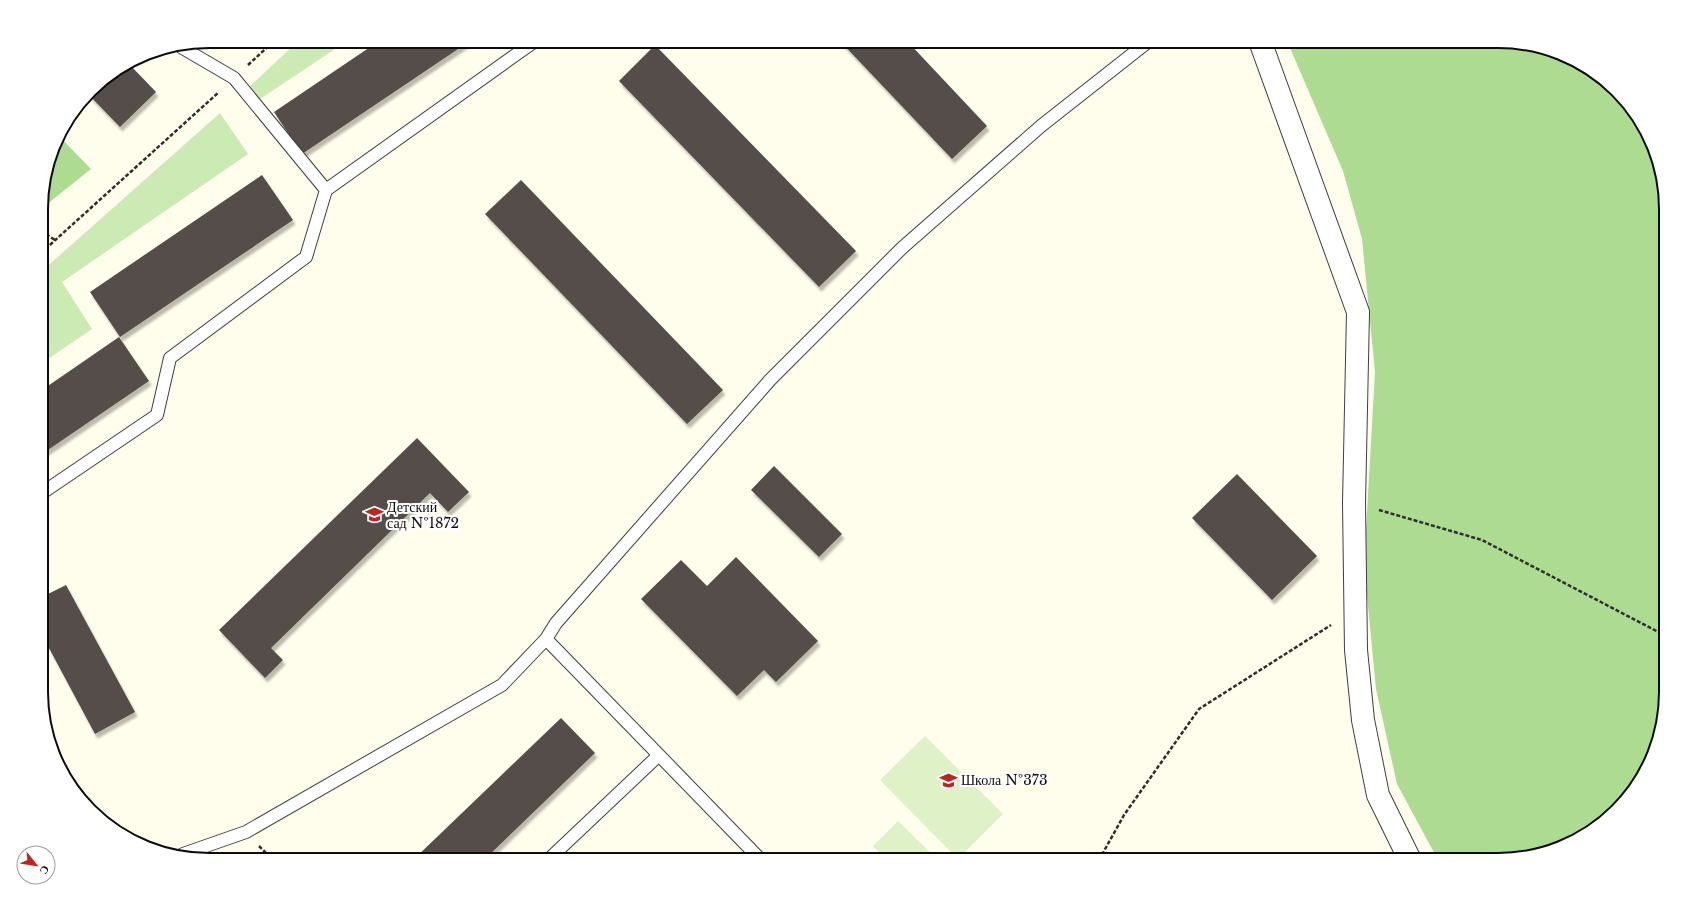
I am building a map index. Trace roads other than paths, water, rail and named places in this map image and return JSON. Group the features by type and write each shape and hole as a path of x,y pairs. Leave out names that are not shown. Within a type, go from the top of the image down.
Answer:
{"street":[{"path":"1263,48 1358,312 1354,503 1356,650 1363,720 1378,794 1407,853"}],"lane":[{"path":"48,489 157,415 170,358 306,257 326,190 525,48"},
{"path":"189,852 246,832 502,685 546,639 556,622 770,380 902,248 1041,126 1140,48"},
{"path":"186,49 234,78 326,190"},
{"path":"546,639 754,853"},
{"path":"555,853 659,755"}],"place":[{"name":"Детский сад №1872","path":"374,515"},
{"name":"Школа №373","path":"948,780"}]}
